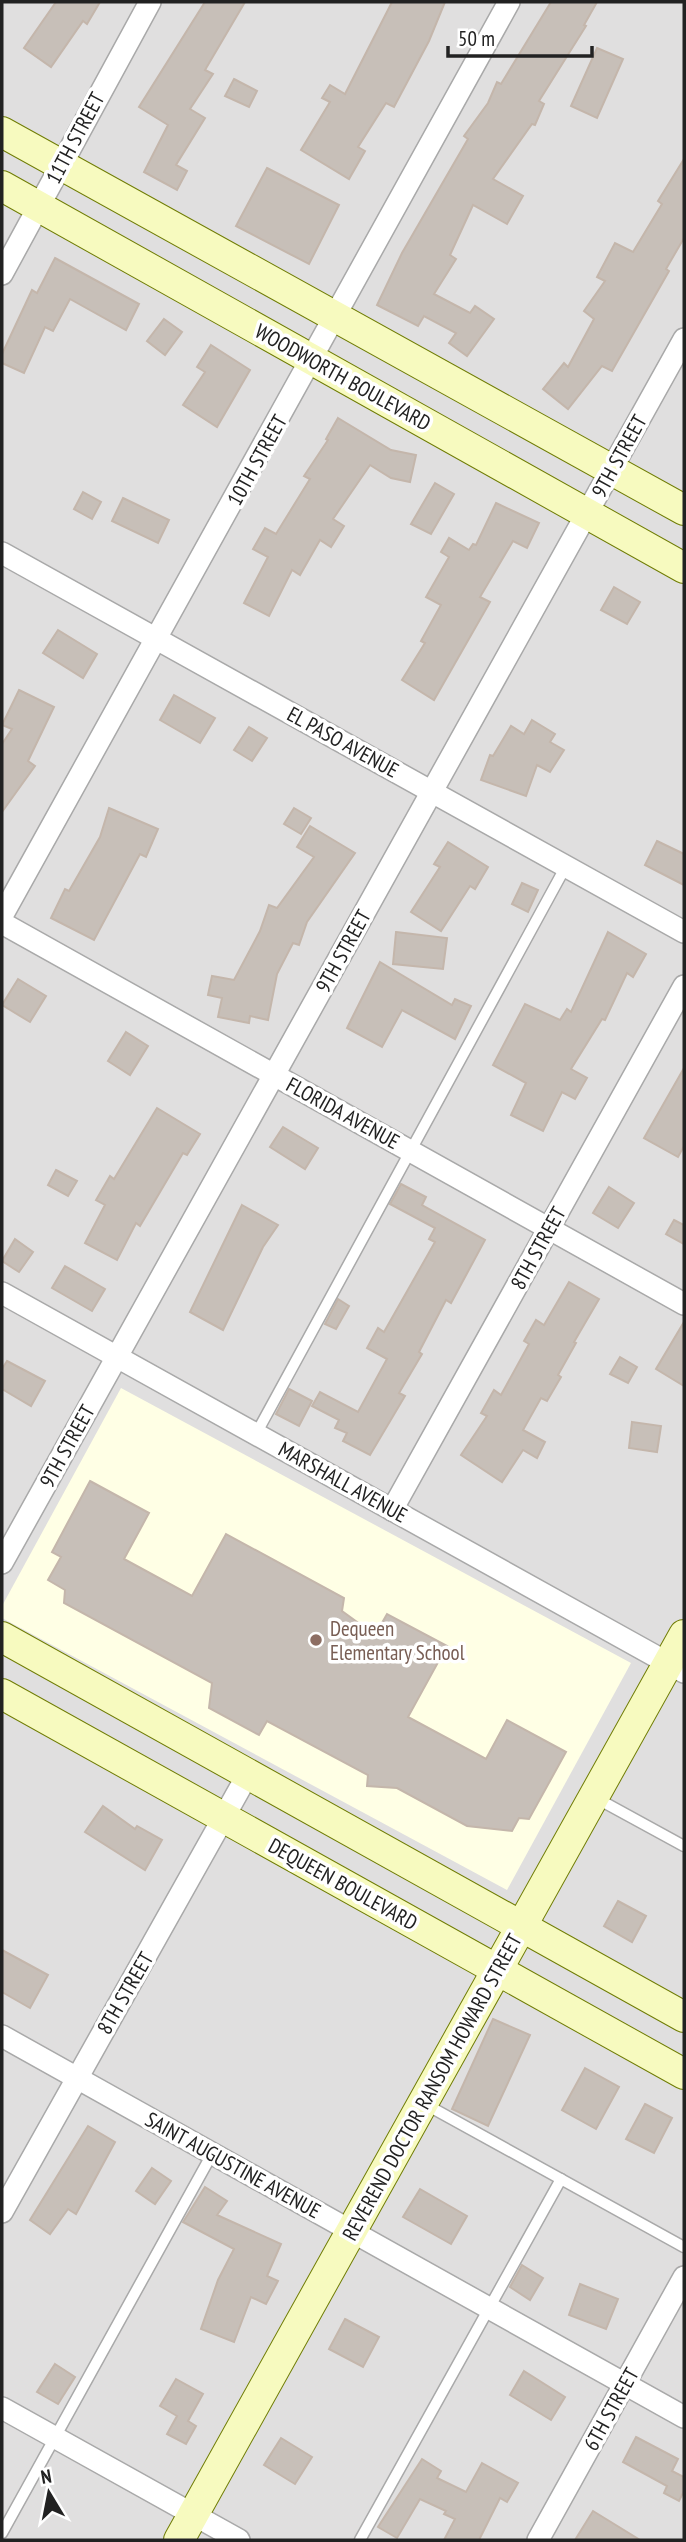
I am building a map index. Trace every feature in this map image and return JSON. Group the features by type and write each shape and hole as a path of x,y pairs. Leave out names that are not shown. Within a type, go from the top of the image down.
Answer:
{"street":[{"name":"11TH STREET","path":"2,274 40,207 59,164 150,2"},
{"name":"10TH STREET","path":"2,916 509,2"},
{"path":"2,132 684,510"},
{"name":"WOODWORTH BOULEVARD","path":"2,186 684,568"},
{"name":"9TH STREET","path":"2,1563 684,339"},
{"name":"EL PASO AVENUE","path":"2,553 684,932"},
{"name":"FLORIDA AVENUE","path":"2,923 684,1304"},
{"name":"8TH STREET","path":"392,1510 684,986"},
{"name":"MARSHALL AVENUE","path":"2,1293 676,1667"},
{"name":"REVEREND DOCTOR RANSOM HOWARD STREET","path":"186,2528 594,1796 676,1667 684,1635"},
{"path":"2,1637 684,2017"},
{"name":"DEQUEEN BOULEVARD","path":"2,1694 684,2074"},
{"name":"8TH STREET","path":"2,2212 248,1774"},
{"name":"SAINT AUGUSTINE AVENUE","path":"2,2036 684,2417"},
{"name":"6TH STREET","path":"538,2540 684,2277"},
{"path":"2,2408 55,2438 186,2528 239,2540"}],"lane":[{"path":"256,1434 413,1152 566,866"},
{"path":"594,1796 684,1846"},
{"path":"423,2102 684,2247"},
{"path":"2,2533 212,2154"},
{"path":"360,2540 561,2179"}],"shaded area":[{"path":"2,2 684,2 684,2540 2,2540"},
{"name":"Dequeen Elementary School","path":"121,1388 631,1663 507,1890 2,1618 2,1606"}],"building":[{"path":"56,2 100,2 87,24 83,21 51,67 24,48"},
{"path":"205,2 245,2 205,70 213,74 190,109 205,118 176,165 187,171 177,190 144,172 168,125 139,107"},
{"path":"392,2 445,2 429,41 394,107 386,103 358,147 365,151 349,179 301,150 330,102 322,98 330,85 345,94"},
{"path":"551,2 597,2 584,25 586,26 539,101 544,104 535,125 532,124 493,179 523,196 507,224 473,205 450,255 456,259 434,294 470,313 475,306 494,319 467,356 449,343 456,333 424,316 418,326 377,305 402,253 468,139 464,136 488,103 497,82 501,84"},
{"path":"597,48 623,59 597,118 571,106"},
{"path":"234,79 257,91 249,107 225,96"},
{"path":"684,159 684,238 666,269 669,271 612,371 602,366 568,409 543,389 564,363 568,367 594,319 584,311 605,281 597,277 615,243 633,252 662,204 658,201"},
{"path":"267,168 339,205 309,264 236,226"},
{"path":"55,258 139,304 126,330 70,299 53,331 45,327 24,373 2,363 2,354 32,290 37,293"},
{"path":"164,319 182,332 165,355 147,341"},
{"path":"211,345 250,370 217,427 183,405 205,372 197,367"},
{"path":"338,418 391,450 416,455 410,482 391,478 370,465 333,519 344,526 331,547 320,540 300,575 292,570 269,616 244,603 268,557 253,549 265,528 276,534 310,479 304,476 328,440 326,439"},
{"path":"435,483 454,494 431,534 411,524"},
{"path":"83,492 101,502 92,519 74,509"},
{"path":"123,498 169,520 158,543 112,521"},
{"path":"496,503 539,523 527,548 513,541 480,597 490,602 434,700 402,680 425,643 421,641 441,605 426,597 449,557 441,552 449,538 469,550 473,544 476,545"},
{"path":"614,587 640,602 627,624 601,610"},
{"path":"58,630 97,654 83,678 43,653"},
{"path":"19,690 54,707 28,761 35,766 2,812 2,744 12,729 2,725"},
{"path":"174,695 215,718 200,743 160,720"},
{"path":"532,720 555,734 550,742 564,750 550,772 537,765 526,796 481,780 490,755 493,756 511,726 524,734"},
{"path":"249,727 267,738 252,761 234,750"},
{"path":"109,808 158,829 146,857 140,854 94,940 51,918 65,889 69,891 100,837"},
{"path":"294,808 311,818 301,834 284,824"},
{"path":"310,826 355,853 307,922 299,945 293,943 277,974 268,1020 250,1016 249,1023 218,1017 222,998 208,995 212,976 234,980 260,931 269,905 277,908 314,857 297,847"},
{"path":"657,841 684,854 684,885 645,865"},
{"path":"448,842 488,867 475,889 470,886 441,931 411,912 440,867 434,864"},
{"path":"522,883 538,890 528,912 512,904"},
{"path":"396,932 447,938 443,969 393,964"},
{"path":"608,932 646,954 633,977 627,973 605,1020 602,1019 571,1069 587,1078 575,1099 562,1092 543,1131 511,1115 526,1083 493,1065 525,1004 560,1020 567,1009 571,1012"},
{"path":"380,962 452,1005 455,999 471,1006 455,1039 402,1010 382,1047 347,1028"},
{"path":"18,979 46,996 30,1022 2,1005"},
{"path":"126,1032 148,1046 130,1075 108,1061"},
{"path":"684,1068 684,1146 678,1157 644,1138"},
{"path":"157,1108 200,1134 187,1155 183,1153 140,1226 136,1223 117,1260 85,1243 105,1205 96,1200 110,1176 114,1179"},
{"path":"283,1127 318,1148 305,1169 270,1147"},
{"path":"56,1170 77,1181 68,1196 48,1185"},
{"path":"401,1184 426,1197 422,1205 485,1240 451,1303 446,1300 419,1352 422,1354 399,1393 405,1396 370,1455 343,1441 347,1433 335,1428 339,1420 312,1406 320,1392 358,1412 387,1359 367,1348 378,1328 384,1332 435,1242 429,1239 435,1228 390,1204"},
{"path":"609,1187 634,1203 618,1228 593,1213"},
{"path":"242,1205 278,1225 263,1247 223,1330 190,1312"},
{"path":"674,1220 684,1225 684,1244 666,1234"},
{"path":"15,1239 33,1252 19,1272 2,1261"},
{"path":"65,1266 105,1289 92,1311 52,1288"},
{"path":"569,1282 599,1299 574,1342 576,1343 558,1375 561,1377 547,1401 541,1398 523,1430 545,1442 537,1458 523,1450 502,1482 461,1455 487,1416 481,1413 494,1390 501,1395 529,1344 524,1341 536,1320 544,1325"},
{"path":"338,1299 349,1306 336,1329 325,1324"},
{"path":"684,1322 684,1386 656,1369"},
{"path":"620,1357 637,1367 628,1383 610,1374"},
{"path":"7,1361 45,1381 31,1406 2,1389 2,1369"},
{"path":"289,1389 312,1401 299,1426 276,1414"},
{"path":"632,1422 661,1426 657,1452 629,1448"},
{"path":"90,1481 149,1513 124,1559 192,1596 226,1534 344,1598 342,1611 375,1635 387,1614 447,1646 408,1717 486,1759 507,1720 566,1752 529,1819 519,1818 512,1831 467,1826 397,1788 367,1786 368,1775 267,1721 259,1735 209,1708 212,1683 64,1603 65,1590 48,1580 61,1557 52,1552"},
{"path":"103,1806 135,1829 137,1826 162,1840 145,1870 85,1832"},
{"path":"618,1901 646,1916 632,1942 604,1926"},
{"path":"2,1950 48,1975 30,2008 2,1992"},
{"path":"493,2019 530,2035 488,2126 452,2109"},
{"path":"585,2068 619,2087 596,2129 562,2110"},
{"path":"645,2104 672,2118 654,2153 626,2139"},
{"path":"88,2126 115,2142 76,2214 68,2209 50,2234 30,2220"},
{"path":"152,2168 171,2181 155,2204 136,2191"},
{"path":"205,2187 227,2201 217,2215 281,2244 267,2276 278,2281 266,2304 251,2297 234,2342 201,2329 218,2280 234,2249 183,2222"},
{"path":"420,2189 467,2216 451,2244 403,2217"},
{"path":"522,2265 543,2278 530,2300 510,2287"},
{"path":"580,2284 618,2299 606,2329 569,2315"},
{"path":"345,2319 379,2337 363,2367 329,2349"},
{"path":"55,2364 75,2377 58,2404 37,2392"},
{"path":"524,2371 565,2397 551,2420 510,2395"},
{"path":"176,2379 203,2394 188,2421 196,2426 186,2444 167,2434 177,2416 160,2406"},
{"path":"636,2437 678,2459 672,2471 684,2477 684,2491 679,2501 664,2493 667,2486 623,2462"},
{"path":"281,2438 312,2457 295,2484 264,2465"},
{"path":"422,2459 441,2471 437,2478 466,2492 482,2463 518,2483 507,2502 500,2498 479,2540 444,2540 455,2519 444,2514 446,2511 420,2499 397,2538 378,2527"},
{"path":"593,2511 640,2540 575,2540"}],"place":[{"name":"Dequeen Elementary School","path":"316,1640"}]}
